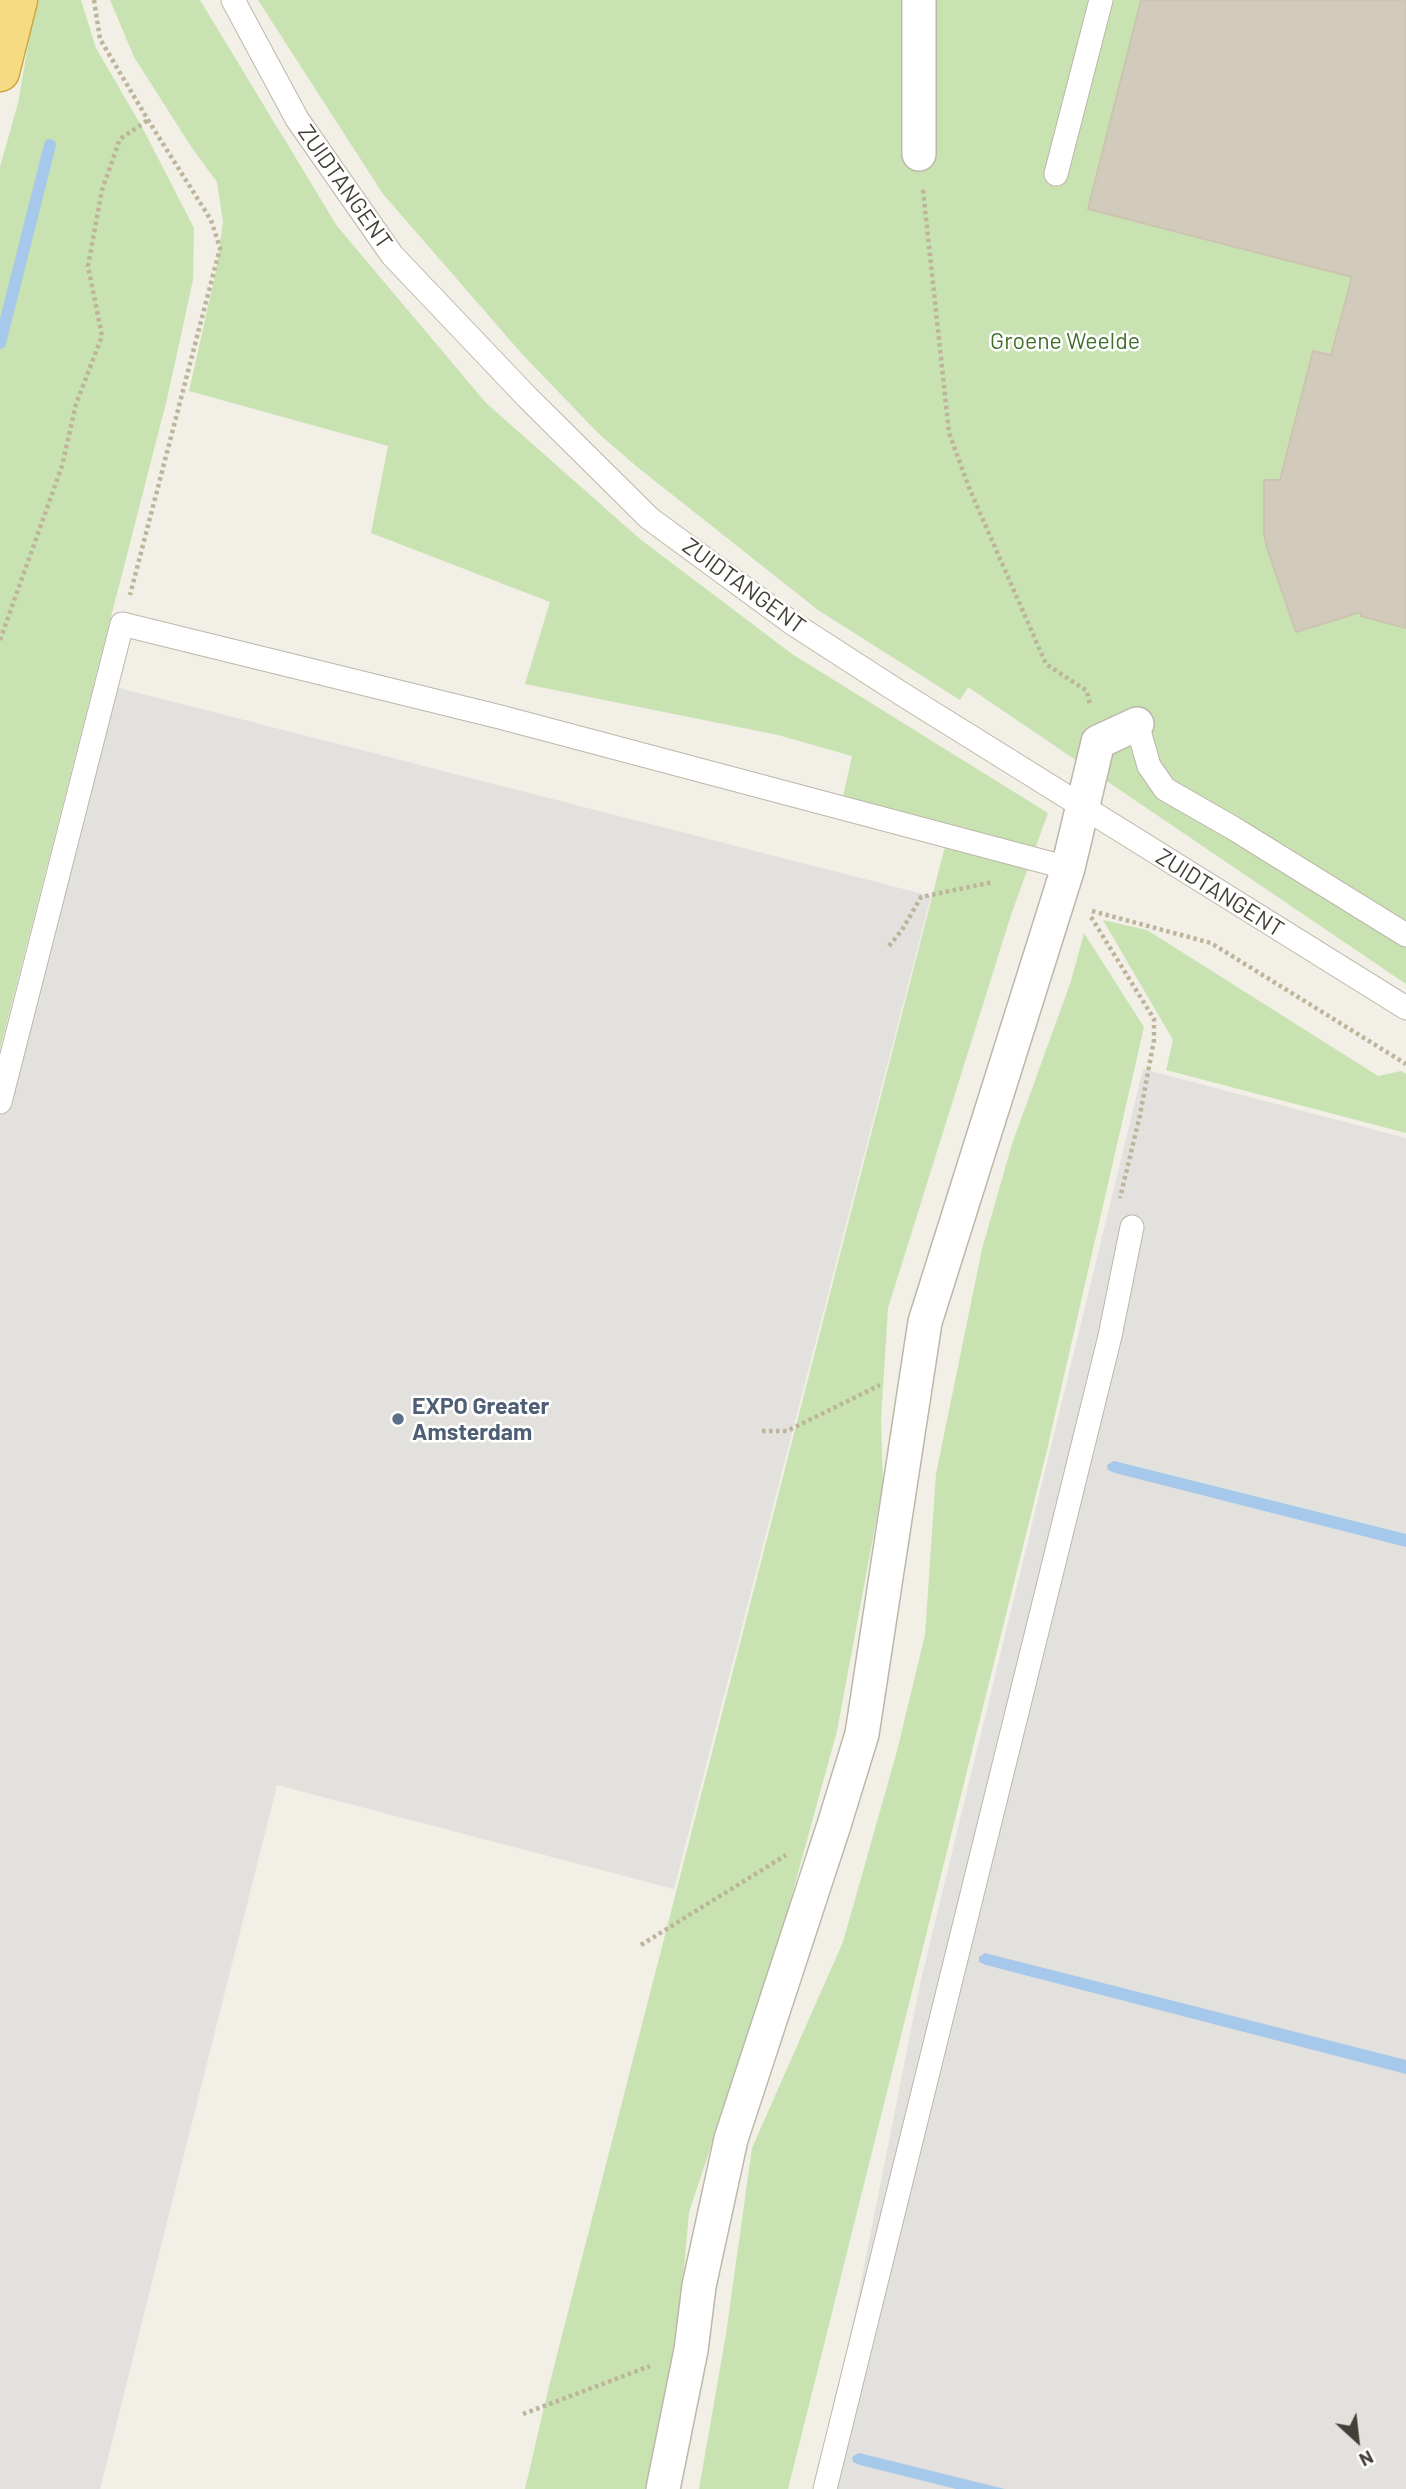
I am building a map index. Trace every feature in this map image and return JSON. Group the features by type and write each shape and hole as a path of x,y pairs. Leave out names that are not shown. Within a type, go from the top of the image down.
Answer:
{"highway":[{"path":"0,72 18,0"}],"street":[{"path":"919,0 919,154"},
{"path":"663,2489 691,2350 699,2286 730,2139 862,1734 925,1322 1068,867 1098,741 1137,724"}],"lane":[{"name":"ZUIDTANGENT","path":"233,0 297,119 392,255 527,397 649,517 792,622 1082,807 1406,1008"},
{"path":"1056,174 1101,0"},
{"path":"0,1102 122,624 500,717 1068,867"},
{"path":"1137,724 1149,766 1165,789 1406,935"},
{"path":"825,2489 1110,1336 1132,1227"}],"path":[{"path":"94,0 100,39 211,220 220,248 122,624"},
{"path":"0,640 62,466 76,404 102,336 88,266 102,190 120,139 148,120"},
{"path":"919,154 949,433 970,490 1046,664 1087,691 1098,741"},
{"path":"889,946 922,897 1001,881"},
{"path":"1057,902 1211,943 1406,1064"},
{"path":"762,1431 787,1431 918,1365"},
{"path":"641,1945 834,1825"},
{"path":"523,2414 691,2350"}],"green space":[{"path":"36,0 81,0 96,48 143,129 194,228 193,280 167,399 0,1049 0,167 18,103"},
{"path":"110,0 200,0 337,226 486,403 640,539 792,654 1048,813 1011,915 888,1308 881,1420 883,1484 837,1731 777,1949 689,2212 677,2350 645,2489 525,2489 549,2386 949,831 842,801 852,756 778,735 525,684 550,602 371,533 388,446 189,391 216,271 223,222 217,182 134,57"},
{"name":"Groene Weelde","path":"258,0 1406,0 1406,984 968,687 960,700 818,610 636,466 598,433 522,354 383,194"},
{"path":"1103,920 1147,930 1378,1076 1401,1071 1406,1074 1406,1133 1166,1070 1173,1040"},
{"path":"1084,933 1144,1027 1046,1454 788,2489 699,2489 726,2334 752,2148 843,1942 897,1751 925,1635 936,1474 982,1249 1012,1144 1071,981"}],"shaded area":[{"name":"EXPO Greater Amsterdam","path":"96,682 931,896 674,1889 277,1785 100,2489 0,2489 0,1054"},
{"path":"1143,1069 1406,1138 1406,2489 820,2489 920,1984"}],"water":[{"path":"1114,1461 1406,1534 1406,1547 1115,1473 1108,1470 1107,1465"},
{"path":"985,1953 1406,2060 1406,2074 986,1965 979,1962 979,1957"},
{"path":"859,2453 1005,2489 956,2489 860,2465 853,2462 852,2457"}],"building":[{"path":"1141,0 1406,0 1406,628 1361,616 1361,612 1296,632 1264,534 1264,480 1280,480 1313,351 1331,355 1352,277 1088,209"}],"waterway":[{"path":"0,343 50,145"}],"place":[{"name":"EXPO Greater Amsterdam","path":"398,1419"}]}
